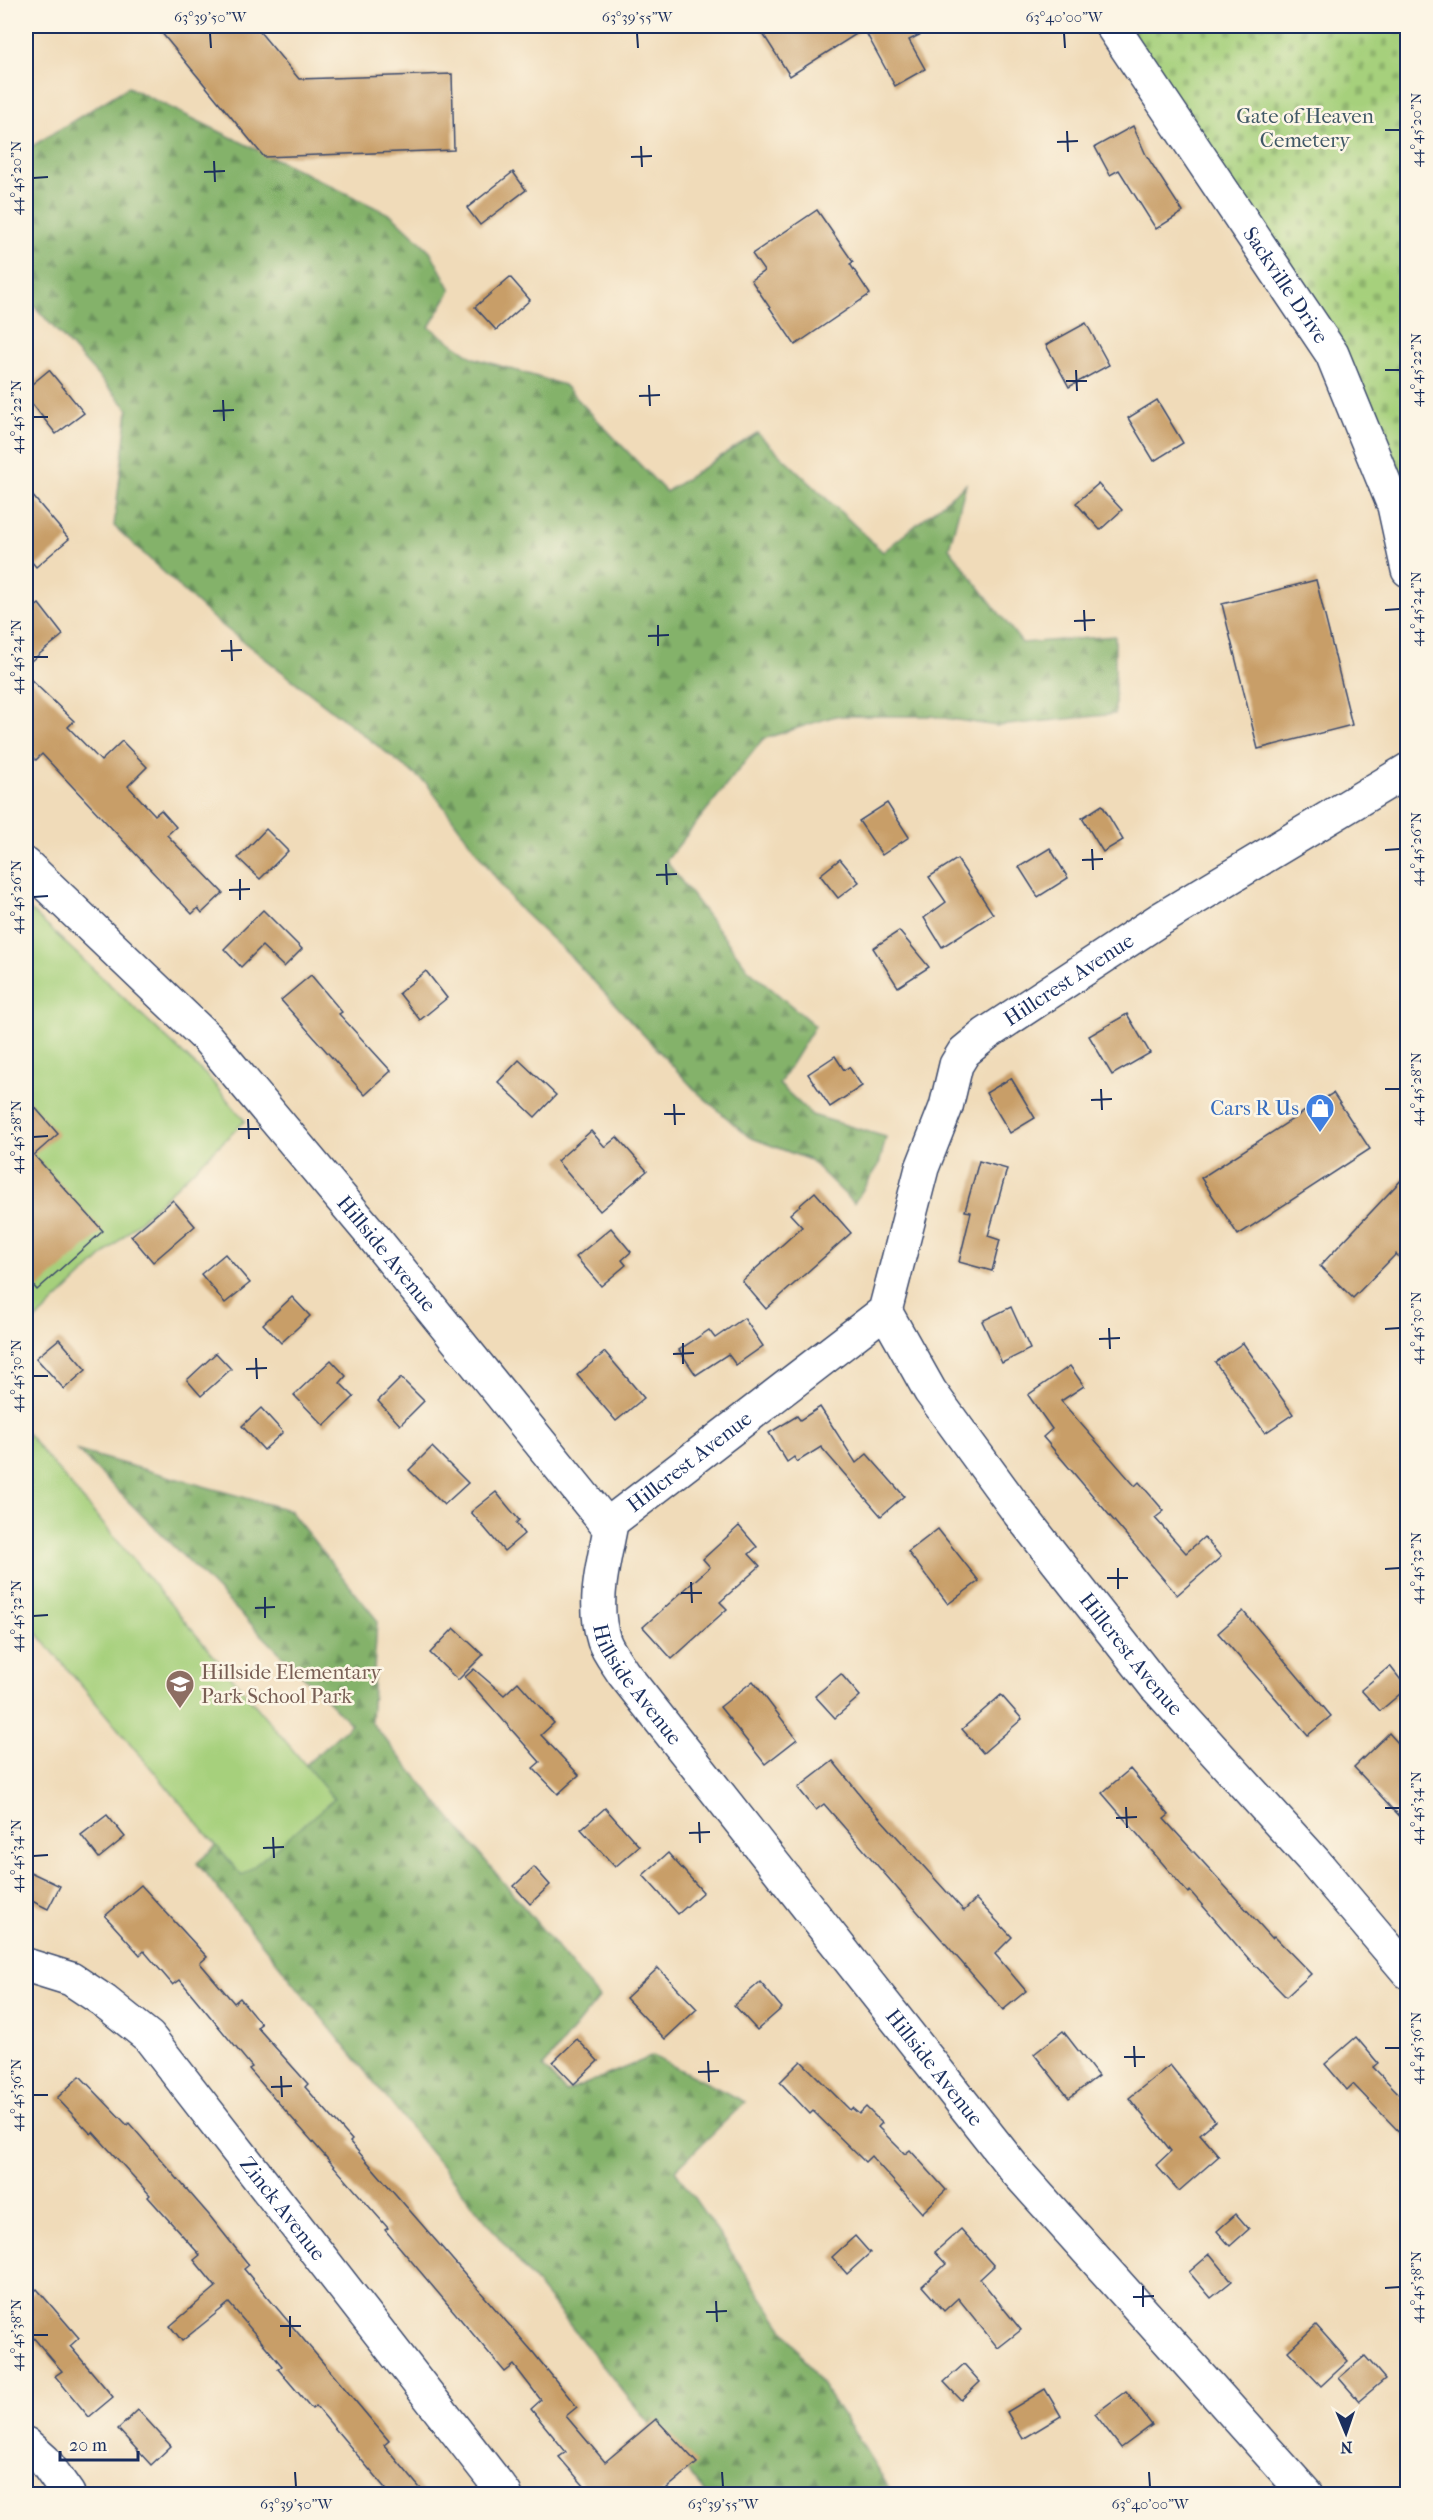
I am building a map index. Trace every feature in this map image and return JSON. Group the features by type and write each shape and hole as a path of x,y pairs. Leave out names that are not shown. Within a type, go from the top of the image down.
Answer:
{"street":[{"name":"Sackville Drive","path":"1112,26 1332,354 1394,506 1407,570"},
{"name":"Hillcrest Avenue","path":"607,1525 885,1311 922,1168 946,1107 956,1065 964,1052 986,1034 1159,920 1407,770"},
{"name":"Hillside Avenue","path":"26,865 207,1038 367,1228 607,1525 610,1529 599,1583 600,1617 604,1642 623,1673 1017,2172 1306,2494"},
{"name":"Hillcrest Avenue","path":"885,1311 937,1400 1019,1513 1149,1678 1315,1863 1407,1972"},
{"name":"Zinck Avenue","path":"26,1965 71,1979 104,2001 149,2037 504,2494"},
{"path":"26,2444 44,2460 68,2494"}],"green space":[{"name":"Gate of Heaven Cemetery","path":"1112,26 1407,26 1407,570 1332,354"},
{"path":"128,87 393,216 430,251 451,290 429,327 474,358 564,385 666,492 757,433 883,552 966,484 949,548 1022,643 1115,636 1115,714 997,726 931,716 835,716 763,739 666,861 748,969 815,1026 779,1084 812,1115 886,1137 879,1165 854,1203 810,1160 749,1137 696,1091 571,957 516,905 427,784 214,619 114,526 128,409 26,297 26,150"},
{"path":"26,906 209,1078 245,1121 26,1329"},
{"name":"Hillside Elementary Park School Park","path":"26,1432 334,1799 242,1876 26,1620"},
{"path":"78,1451 289,1510 377,1620 371,1722 599,1998 543,2067 566,2092 653,2056 745,2102 675,2170 856,2435 893,2494 706,2494 197,1863 351,1724"}],"building":[{"path":"156,26 255,26 299,79 452,74 454,150 264,157"},
{"path":"758,26 938,26 909,40 925,69 895,86 864,29 790,76"},
{"path":"1133,126 1146,155 1183,212 1156,229 1119,170 1110,175 1095,147"},
{"path":"513,172 526,190 480,225 467,208"},
{"path":"817,210 853,262 850,264 870,294 795,345 751,280 764,271 752,254"},
{"path":"510,277 530,300 496,330 475,307"},
{"path":"1086,323 1109,365 1069,387 1046,345"},
{"path":"49,370 84,413 56,434 26,396 26,389"},
{"path":"1157,400 1183,443 1154,461 1128,418"},
{"path":"1098,484 1122,510 1100,530 1076,503"},
{"path":"26,488 69,539 36,567 26,555"},
{"path":"1316,580 1352,725 1258,749 1222,604"},
{"path":"39,604 63,635 26,665 26,614"},
{"path":"26,675 74,721 68,727 101,761 122,741 147,767 128,786 155,815 161,810 176,827 167,835 223,893 202,913 198,908 192,914 42,754 36,760 26,751"},
{"path":"887,803 909,837 882,855 859,821"},
{"path":"1102,805 1123,840 1103,852 1082,818"},
{"path":"266,829 288,851 260,879 238,858"},
{"path":"1050,848 1068,878 1038,897 1019,867"},
{"path":"840,859 859,882 838,898 820,875"},
{"path":"957,859 993,914 942,947 924,918 946,902 929,877"},
{"path":"263,910 302,949 284,967 262,946 241,967 224,949"},
{"path":"899,931 929,967 898,987 873,948"},
{"path":"426,971 447,998 420,1020 399,993"},
{"path":"311,975 342,1012 339,1014 391,1071 365,1095 281,1000"},
{"path":"1127,1014 1150,1053 1112,1075 1089,1036"},
{"path":"835,1056 844,1070 849,1067 862,1086 830,1107 808,1074"},
{"path":"519,1060 556,1095 535,1117 498,1082"},
{"path":"1011,1078 1035,1118 1010,1133 986,1093"},
{"path":"1333,1093 1370,1149 1238,1235 1201,1178"},
{"path":"26,1097 58,1134 34,1155 103,1231 37,1290 26,1277"},
{"path":"591,1131 605,1147 617,1137 647,1171 600,1211 557,1161"},
{"path":"979,1161 1007,1169 988,1236 1000,1240 992,1271 959,1262 971,1212 965,1211"},
{"path":"1407,1174 1407,1265 1396,1254 1353,1298 1320,1266"},
{"path":"815,1192 851,1233 766,1309 742,1281 802,1227 790,1214"},
{"path":"173,1200 195,1226 153,1262 131,1236"},
{"path":"611,1228 631,1252 622,1260 626,1265 601,1286 576,1257"},
{"path":"225,1254 250,1283 225,1303 201,1274"},
{"path":"292,1297 310,1316 281,1343 263,1324"},
{"path":"1011,1307 1030,1349 1002,1363 982,1321"},
{"path":"744,1318 763,1346 736,1365 728,1354 696,1375 679,1350 709,1330 715,1338"},
{"path":"59,1339 86,1370 64,1389 36,1358"},
{"path":"1243,1343 1293,1414 1265,1433 1215,1362"},
{"path":"605,1352 644,1398 616,1421 577,1375"},
{"path":"216,1353 231,1369 201,1396 187,1380"},
{"path":"331,1360 346,1376 340,1383 354,1397 324,1426 294,1395"},
{"path":"1070,1366 1084,1386 1061,1401 1135,1486 1139,1482 1164,1511 1155,1518 1186,1553 1204,1537 1221,1557 1177,1595 1043,1437 1052,1429 1028,1395"},
{"path":"401,1378 424,1401 400,1425 378,1401"},
{"path":"820,1407 856,1463 867,1454 904,1496 881,1516 821,1447 797,1462 794,1457 787,1462 769,1433 797,1416 800,1420"},
{"path":"261,1408 283,1432 264,1450 242,1426"},
{"path":"432,1447 468,1483 444,1505 409,1470"},
{"path":"496,1492 519,1520 516,1523 524,1534 504,1551 471,1512"},
{"path":"739,1526 757,1547 749,1554 760,1566 720,1602 727,1609 672,1659 643,1627 710,1567 703,1559"},
{"path":"938,1529 979,1581 948,1604 908,1552"},
{"path":"1243,1611 1331,1716 1308,1735 1218,1633"},
{"path":"454,1628 483,1655 458,1680 430,1653"},
{"path":"1390,1666 1407,1688 1380,1711 1361,1690"},
{"path":"474,1669 504,1695 518,1682 554,1723 541,1735 579,1775 558,1794 533,1768 540,1762 465,1677"},
{"path":"841,1674 860,1696 835,1718 815,1696"},
{"path":"753,1681 797,1739 765,1764 720,1707"},
{"path":"1001,1695 1022,1719 983,1753 962,1729"},
{"path":"1389,1733 1407,1753 1407,1824 1354,1767"},
{"path":"833,1761 869,1806 964,1911 976,1899 1012,1937 995,1954 1026,1991 1003,2010 824,1804 816,1810 798,1788"},
{"path":"1130,1769 1169,1815 1164,1819 1272,1938 1274,1936 1311,1974 1286,1997 1248,1958 1190,1891 1188,1893 1102,1793"},
{"path":"605,1808 639,1846 615,1867 581,1829"},
{"path":"107,1815 125,1837 99,1858 81,1835"},
{"path":"668,1853 703,1892 678,1914 643,1875"},
{"path":"534,1867 550,1885 530,1904 514,1886"},
{"path":"26,1870 60,1886 48,1909 26,1898"},
{"path":"141,1885 207,1957 200,1963 234,2003 240,1998 261,2024 257,2027 308,2084 305,2087 352,2140 350,2142 532,2351 577,2407 566,2416 605,2462 656,2419 697,2463 660,2494 591,2494 559,2457 566,2452 531,2409 541,2400 514,2365 505,2372 385,2230 388,2228 249,2069 252,2067 180,1980 173,1985 144,1951 140,1955 105,1916"},
{"path":"658,1968 697,2009 665,2039 626,1998"},
{"path":"760,1982 782,2008 757,2030 734,2005"},
{"path":"1063,2031 1098,2076 1069,2098 1034,2054"},
{"path":"1356,2037 1378,2063 1373,2067 1407,2102 1407,2140 1353,2084 1347,2090 1325,2064"},
{"path":"577,2039 598,2061 574,2084 553,2062"},
{"path":"801,2061 850,2110 852,2108 859,2114 866,2107 882,2123 878,2127 905,2154 910,2150 946,2190 922,2213 871,2156 865,2162 813,2111 810,2114 780,2082"},
{"path":"1170,2065 1215,2121 1200,2134 1219,2156 1179,2191 1156,2165 1171,2151 1129,2098"},
{"path":"80,2076 127,2125 129,2123 209,2215 249,2265 244,2269 389,2441 384,2445 425,2494 390,2494 316,2406 312,2409 278,2369 282,2366 229,2303 182,2341 170,2326 216,2287 194,2260 200,2255 148,2197 150,2195 93,2132 91,2134 57,2098"},
{"path":"1236,2214 1249,2229 1230,2246 1217,2231"},
{"path":"961,2229 994,2266 980,2279 1021,2330 998,2348 958,2298 944,2311 922,2286 946,2264 935,2252"},
{"path":"855,2236 870,2253 847,2274 832,2257"},
{"path":"1210,2254 1232,2281 1211,2298 1189,2272"},
{"path":"37,2289 79,2338 70,2346 113,2397 89,2417 55,2376 62,2371 26,2329 26,2299"},
{"path":"1316,2325 1348,2361 1321,2386 1288,2351"},
{"path":"1365,2356 1385,2379 1359,2401 1339,2378"},
{"path":"964,2364 980,2382 961,2400 944,2382"},
{"path":"1045,2389 1061,2416 1023,2439 1007,2412"},
{"path":"1126,2391 1152,2425 1121,2448 1095,2414"},
{"path":"138,2410 171,2446 151,2465 118,2429"}],"place":[{"name":"Cars R Us","path":"1320,1134"},
{"name":"Hillside Elementary Park School Park","path":"180,1710"}]}
